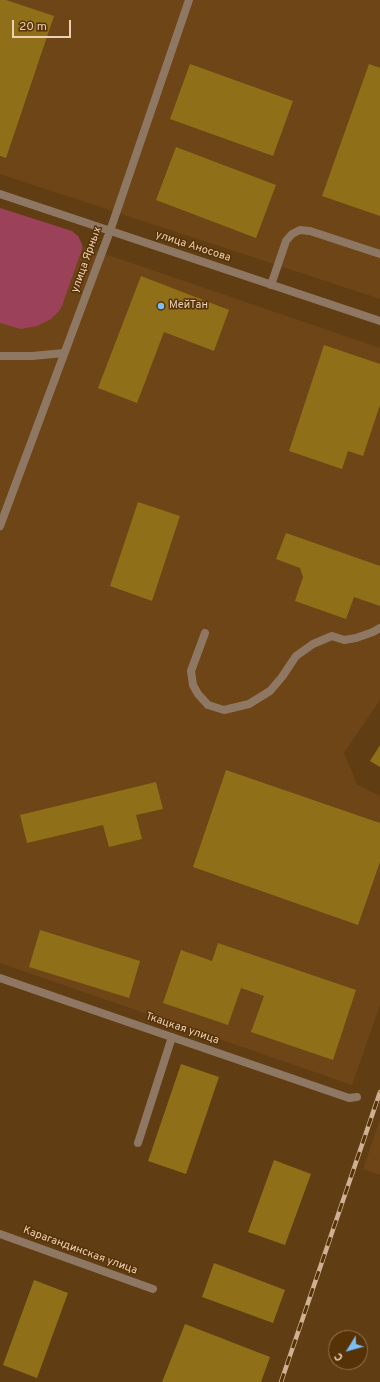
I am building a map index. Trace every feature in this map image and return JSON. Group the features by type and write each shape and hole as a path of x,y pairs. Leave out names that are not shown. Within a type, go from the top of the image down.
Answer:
{"street":[{"name":"улица Ярных","path":"0,526 110,231 189,0"},
{"name":"улица Аносова","path":"0,194 380,321"},
{"path":"271,285 286,241 292,234 300,230 310,230 380,254"},
{"path":"0,356 32,356 64,353"},
{"path":"205,633 191,671 193,685 198,694 208,705 224,710 249,704 270,691 282,677 296,656 313,644 332,636 344,640 356,638 374,632 380,628"},
{"name":"Ткацкая улица","path":"0,978 349,1098 357,1097"},
{"path":"138,1143 172,1037"},
{"name":"Карагандинская улица","path":"0,1234 152,1289"}],"shaded area":[{"path":"0,0 380,0 380,299 0,174"},
{"path":"0,208 72,231 78,236 82,244 82,249 62,306 51,319 37,326 21,329 0,323"},
{"path":"0,218 380,348 380,700 344,753 357,784 380,796 380,1005 352,1085 0,963"},
{"path":"380,1119 380,1175 363,1169"}],"building":[{"path":"0,0 6,0 54,16 6,158 0,156"},
{"path":"190,64 293,101 273,156 170,119"},
{"path":"369,64 380,68 380,216 322,196"},
{"path":"176,147 276,185 256,238 156,200"},
{"path":"141,276 229,310 214,351 164,332 137,403 98,388"},
{"path":"324,345 380,364 380,405 363,456 348,451 342,469 289,451"},
{"path":"138,502 180,516 152,601 110,586"},
{"path":"286,533 380,566 380,606 354,597 346,619 295,601 303,577 300,568 276,559"},
{"path":"380,745 380,767 370,761"},
{"path":"226,770 380,823 380,862 358,925 193,867"},
{"path":"156,782 163,809 136,815 142,839 109,847 103,825 27,843 20,815"},
{"path":"40,930 140,961 129,998 29,967"},
{"path":"218,943 356,990 333,1060 251,1032 264,996 241,988 228,1025 163,1003 181,950 212,961"},
{"path":"181,1064 219,1077 186,1174 148,1161"},
{"path":"274,1160 311,1174 285,1245 248,1232"},
{"path":"214,1263 285,1290 273,1323 202,1297"},
{"path":"34,1280 68,1293 37,1378 3,1365"},
{"path":"185,1324 270,1357 261,1382 162,1382"}],"railway":[{"path":"281,1382 380,1092"}],"place":[{"name":"МейТан","path":"161,306"}]}
